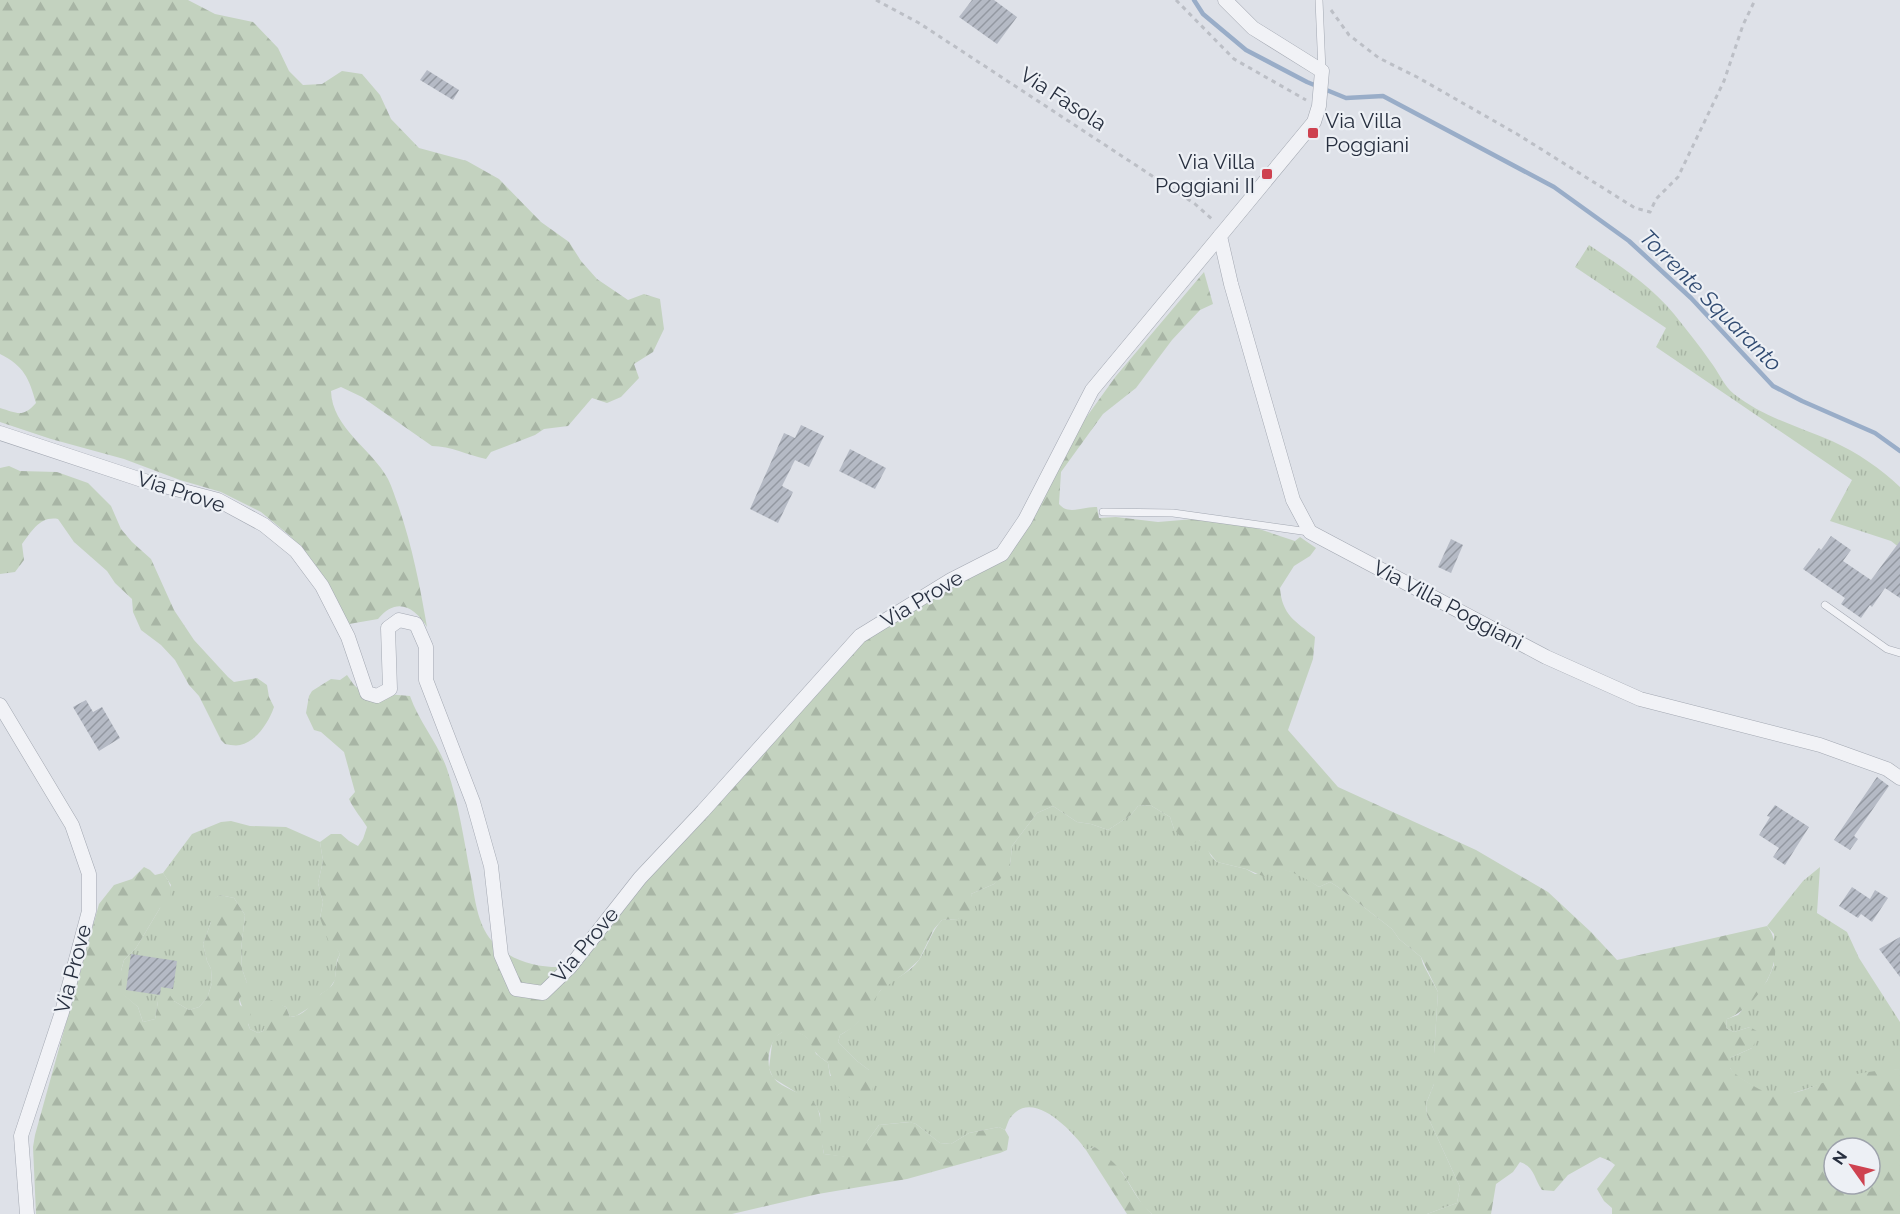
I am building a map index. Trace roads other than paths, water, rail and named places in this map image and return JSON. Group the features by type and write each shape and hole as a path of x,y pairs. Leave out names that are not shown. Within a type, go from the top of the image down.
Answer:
{"street":[{"path":"1225,0 1253,28 1322,71 1314,122 1220,236 1231,284 1293,500 1310,532"},
{"name":"Via Prove","path":"0,433 145,481 218,500 264,525 296,551 322,586 348,637 367,693 377,696 390,689 388,628 399,620 416,624 426,646 426,680 473,802 491,866 501,956 516,989 543,993 570,967 640,878 860,636 951,580 1002,554 1025,520 1092,390 1220,236"},
{"name":"Via Villa Poggiani","path":"1310,532 1546,657 1640,699 1820,746 1887,770 1900,778"},
{"name":"Via Prove","path":"0,705 72,825 89,874 89,911 62,1012 21,1136 27,1214"}],"lane":[{"path":"1319,0 1322,71"},
{"path":"1102,513 1173,513 1310,532"},
{"path":"1825,605 1887,649 1900,652"}],"waterway":[{"name":"Torrente Squaranto","path":"1194,0 1203,14 1246,50 1307,82 1346,98 1383,96 1554,187 1629,241 1691,298 1773,386 1875,433 1900,451"}],"place":[{"name":"Via Villa Poggiani","path":"1313,133"},
{"name":"Via Villa Poggiani II","path":"1267,174"}]}
